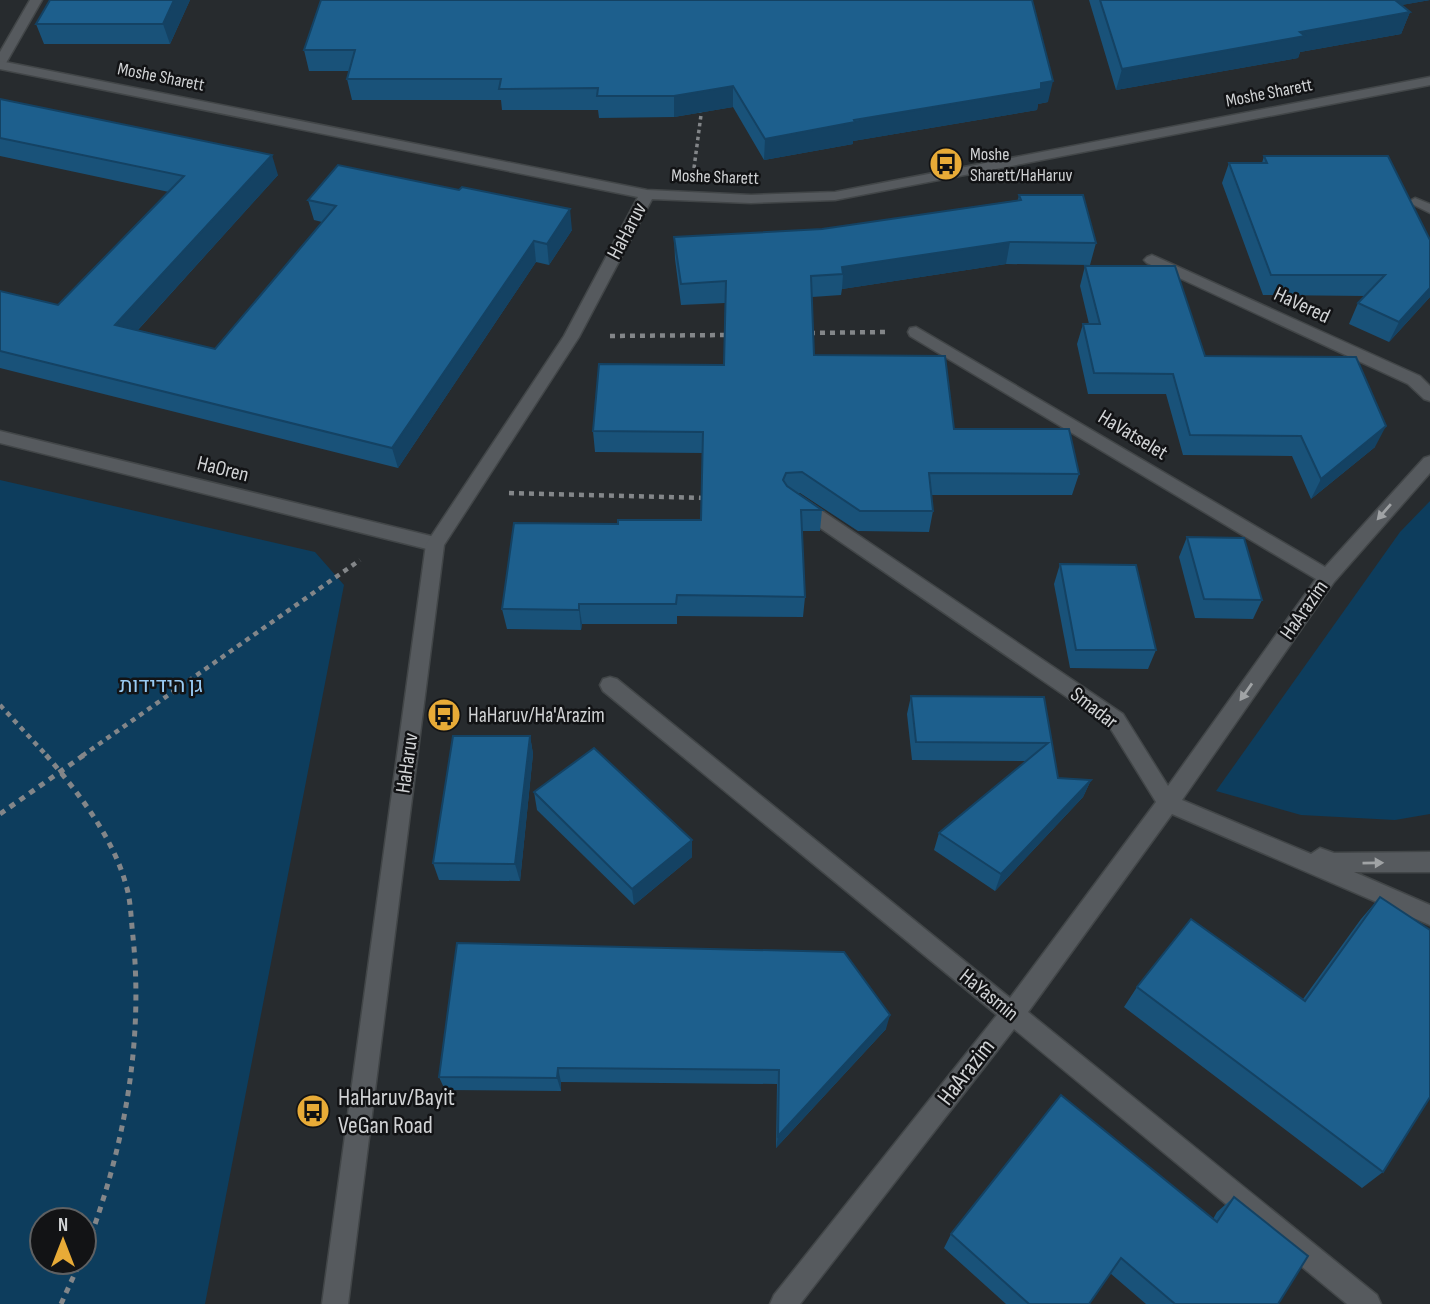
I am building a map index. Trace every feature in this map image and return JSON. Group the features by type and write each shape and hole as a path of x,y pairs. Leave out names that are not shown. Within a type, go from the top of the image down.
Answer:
{"street":[{"path":"0,64 36,0"},
{"name":"Moshe Sharett","path":"0,64 647,194 751,199 835,196 1430,81"},
{"name":"HaHaruv","path":"335,1304 435,544 571,337 647,194"},
{"path":"1415,202 1430,209"},
{"name":"HaVered","path":"1152,260 1414,380 1430,395"},
{"name":"HaVatselet","path":"916,332 1327,577"},
{"name":"HaOren","path":"0,436 435,544"},
{"name":"HaArazim","path":"783,1304 1012,1014 1168,803 1327,577 1430,462"},
{"name":"Smadar","path":"793,500 1116,720 1168,803"},
{"name":"HaYasmin","path":"610,685 1368,1304"},
{"path":"1168,803 1334,863 1430,862"},
{"path":"1168,803 1430,915"}],"path":[{"path":"690,196 701,115 697,102"},
{"path":"806,334 916,332"},
{"path":"571,337 737,334"},
{"path":"469,492 712,498"},
{"path":"0,814 396,535"},
{"path":"0,705 91,810 126,882 136,949 134,1039 120,1145 98,1221"},
{"path":"61,1304 74,1276"}],"green space":[{"name":"גן הידידות","path":"0,480 315,552 344,585 205,1304 0,1304"},
{"path":"1430,501 1430,814 1395,820 1301,815 1216,791 1400,532"}],"building":[{"path":"50,0 174,0 163,24 36,24"},
{"path":"321,0 1032,0 1053,81 1041,83 1041,89 854,120 855,122 765,139 733,86 674,96 597,96 598,88 499,89 501,79 347,79 355,50 304,50"},
{"path":"1100,0 1395,0 1410,12 1300,32 1305,36 1122,69"},
{"path":"0,99 272,155 115,325 215,349 336,206 308,200 338,165 570,209 547,244 534,241 392,448 0,351 0,291 58,305 184,176 0,138"},
{"path":"1264,156 1388,156 1430,240 1430,288 1399,322 1358,303 1385,275 1271,275 1229,163 1267,163"},
{"path":"1019,195 1083,195 1096,243 1010,242 842,267 843,274 811,276 814,355 945,356 954,429 1069,429 1079,474 929,473 933,511 860,511 802,472 786,473 783,480 787,486 822,510 801,510 805,597 677,595 676,604 579,604 579,610 502,609 514,523 618,524 618,520 701,520 703,432 593,431 599,364 724,365 726,281 681,284 674,237 822,229 1021,200"},
{"path":"1085,266 1175,266 1205,356 1356,357 1386,426 1321,479 1301,436 1190,435 1173,374 1094,373 1083,324 1100,324"},
{"path":"1187,537 1244,538 1262,600 1204,599"},
{"path":"1060,564 1136,565 1156,650 1076,650"},
{"path":"911,696 1044,697 1058,778 1091,780 1001,874 939,833 1048,743 916,742"},
{"path":"453,736 530,736 515,864 433,863"},
{"path":"594,748 692,840 632,889 534,792"},
{"path":"1380,897 1430,930 1430,1097 1383,1172 1137,987 1191,919 1305,1001"},
{"path":"457,943 844,952 890,1015 778,1136 779,1070 558,1068 557,1078 439,1077"},
{"path":"1061,1095 1217,1222 1234,1197 1308,1256 1278,1304 1175,1304 1121,1258 1089,1304 1029,1304 951,1234"}],"place":[{"name":"Moshe Sharett/HaHaruv","path":"946,164"},
{"name":"HaHaruv/Ha'Arazim","path":"444,715"},
{"name":"HaHaruv/Bayit VeGan Road","path":"313,1111"}]}
